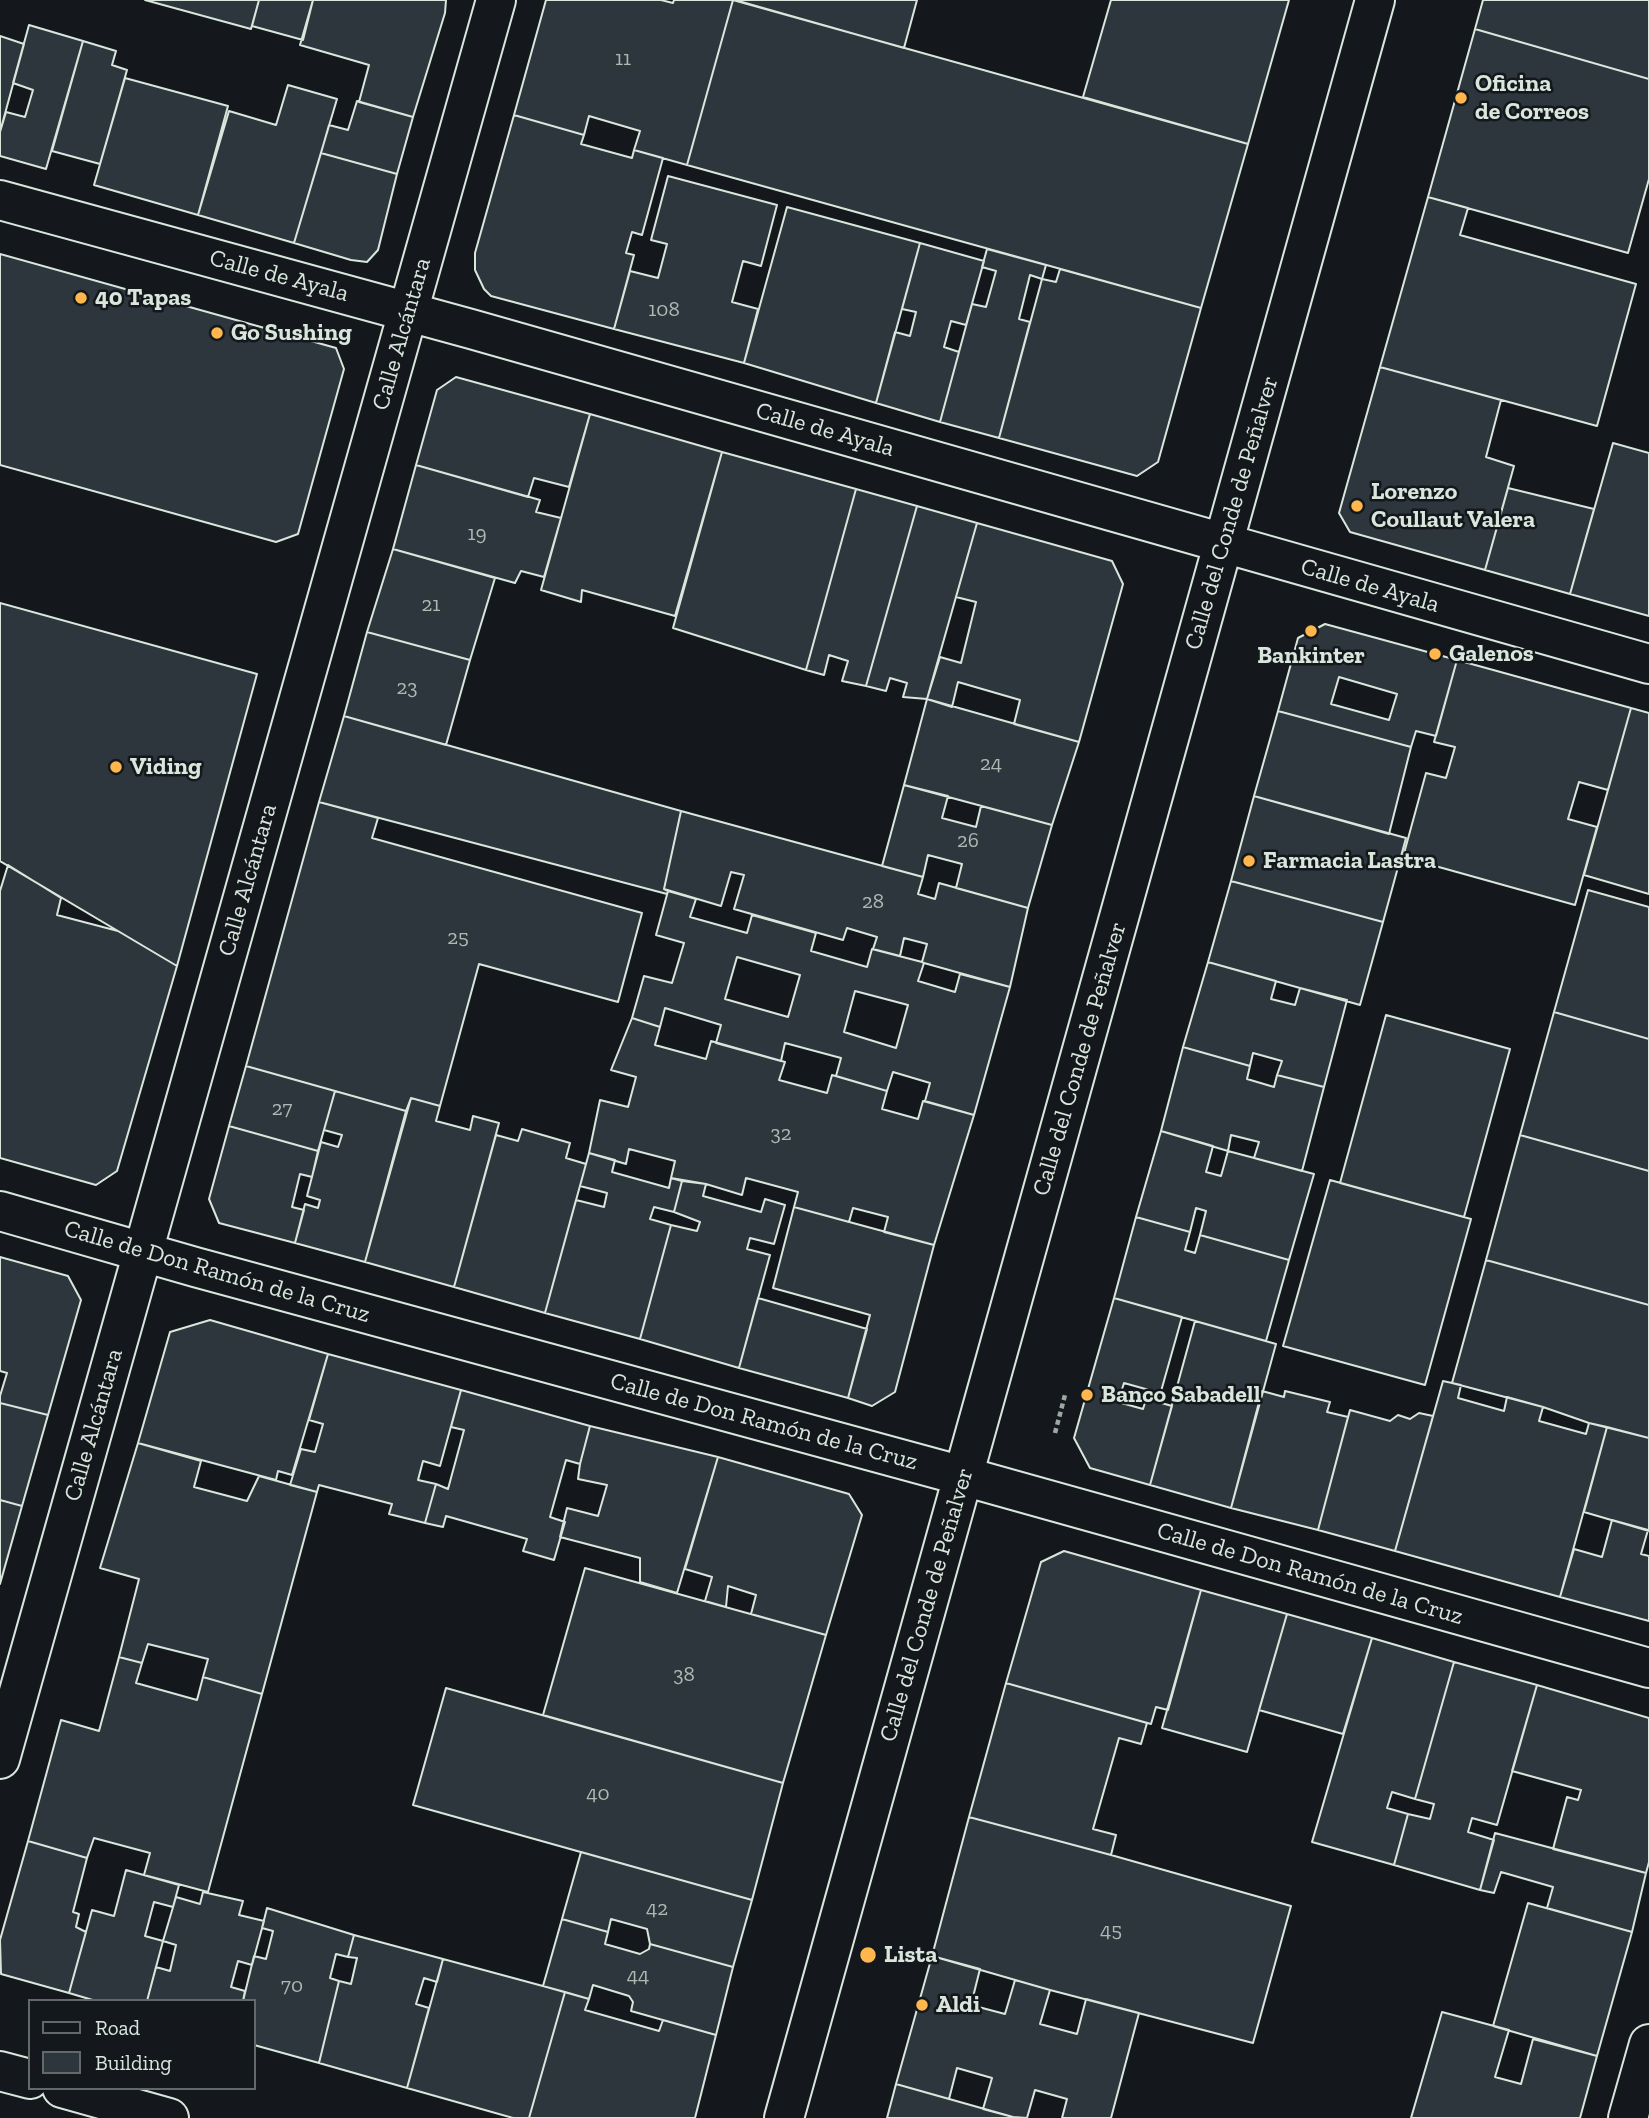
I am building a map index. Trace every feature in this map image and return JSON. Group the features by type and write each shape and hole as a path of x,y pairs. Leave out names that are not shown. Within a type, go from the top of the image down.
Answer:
{"street":[{"name":"Calle Alcántara","path":"0,1759 496,0"},
{"name":"Calle del Conde de Peñalver","path":"784,2118 1375,0"},
{"name":"Calle de Ayala","path":"0,200 408,312 1649,664"},
{"name":"Calle de Don Ramón de la Cruz","path":"0,1211 1649,1668"},
{"path":"1628,2118 1649,2044"},
{"path":"0,2071 28,2078"},
{"path":"69,2090 169,2118"}],"path":[{"path":"1055,1433 1065,1395"}],"building":[{"path":"145,0 259,0 251,29"},
{"path":"259,0 313,0 303,40 252,26"},
{"path":"313,0 446,0 445,13 413,117 359,102 369,65 300,45"},
{"path":"546,0 661,0 673,3 674,0 733,0 687,165 634,150 640,131 589,116 584,135 514,115"},
{"path":"733,0 1248,144 1201,308 687,165"},
{"path":"735,0 917,0 904,48"},
{"path":"1111,0 1289,0 1248,144 1083,97"},
{"path":"1483,0 1649,0 1649,79 1475,29"},
{"path":"29,25 83,41 46,169 0,156 0,132 6,112 25,117 33,90 13,83"},
{"path":"1475,29 1649,79 1649,179 1628,253 1428,197"},
{"path":"0,36 24,44 0,132"},
{"path":"83,41 116,51 112,65 127,70 100,164 52,151"},
{"path":"125,78 228,106 198,215 94,185"},
{"path":"288,85 337,99 294,243 198,215 229,111 276,125"},
{"path":"357,101 413,117 397,174 321,153 329,125 348,130"},
{"path":"514,115 584,135 581,144 632,158 634,150 663,158 642,235 632,232 626,253 634,255 614,329 491,296 484,289 475,270 475,253"},
{"path":"321,153 397,174 378,250 367,262 294,243"},
{"path":"668,176 777,205 761,266 743,261 732,302 758,309 744,363 614,329 630,271 658,278 667,244 651,240"},
{"path":"1428,197 1468,208 1460,235 1636,284 1597,426 1380,367"},
{"path":"787,207 920,243 876,403 744,363"},
{"path":"920,243 984,261 966,325 951,321 944,347 959,352 940,422 876,403 895,332 910,336 916,312 902,309"},
{"path":"987,249 1046,265 1042,279 1030,275 1019,319 1030,322 999,438 940,422 972,304 986,307 996,271 982,267"},
{"path":"0,254 336,348 344,369 298,534 276,542 0,465"},
{"path":"1060,269 1201,308 1158,462 1137,476 999,438 1042,279 1056,282"},
{"path":"1380,367 1501,400 1486,457 1514,466 1485,570 1350,532 1339,513"},
{"path":"456,377 590,414 569,487 534,478 528,497 416,465 437,390"},
{"path":"590,414 722,452 675,616 582,590 581,602 541,590"},
{"path":"1613,443 1649,453 1649,616 1570,594"},
{"path":"722,452 856,489 806,670 673,628"},
{"path":"416,465 540,500 536,512 561,518 544,577 521,571 515,583 393,549"},
{"path":"1508,488 1594,509 1570,594 1485,570"},
{"path":"856,489 917,506 866,686 842,681 848,661 829,655 824,675 806,670"},
{"path":"917,506 977,523 927,699 903,697 907,683 890,678 886,691 866,686"},
{"path":"977,523 1112,561 1123,584 1079,742 1014,724 1020,700 958,682 952,707 927,699 940,657 961,663 976,602 956,597"},
{"path":"393,549 495,578 470,660 367,632"},
{"name":"Viding","path":"0,603 257,674 177,966 0,861"},
{"path":"1325,624 1457,660 1436,736 1416,731 1411,747 1278,711 1298,638","holes":["1339,677 1397,694 1389,720 1331,704"]},
{"path":"367,632 470,660 446,745 344,716"},
{"path":"1457,660 1631,708 1608,790 1579,782 1568,819 1597,827 1575,905 1403,857 1426,773 1446,778 1455,747 1434,742"},
{"path":"927,699 1079,742 1052,825 904,785"},
{"path":"1631,708 1649,713 1649,894 1584,875"},
{"path":"1278,711 1411,747 1389,834 1254,796"},
{"path":"344,716 681,811 664,889 668,891 667,894 319,802"},
{"path":"904,785 948,796 942,818 976,827 981,806 1052,825 1028,908 956,888 962,864 928,855 923,877 882,866"},
{"path":"1254,796 1406,838 1383,922 1231,881"},
{"path":"319,802 378,818 372,838 642,913 618,1002 479,964 440,1106 411,1098 406,1111 246,1066"},
{"path":"681,811 923,877 918,894 935,899 939,883 1028,908 1010,987 922,962 927,944 904,938 900,956 873,949 877,937 847,928 843,940 734,909 744,875 731,872 721,906 664,889"},
{"path":"8,865 61,898 57,915 118,931 177,966 117,1171 96,1185 0,1158 0,891"},
{"path":"1231,881 1383,922 1360,1005 1208,962"},
{"path":"1588,890 1649,907 1649,1039 1554,1012"},
{"path":"668,891 696,899 690,917 747,933 752,915 816,933 811,951 867,967 872,949 922,962 924,963 918,981 955,992 960,974 1010,987 974,1115 925,1101 930,1083 893,1072 887,1091 836,1076 841,1058 785,1043 781,1061 716,1043 721,1025 665,1008 660,1027 632,1018 644,976 672,983 684,943 656,935","holes":["737,957 800,975 788,1017 725,999","855,991 908,1005 896,1048 844,1032"]},
{"path":"1208,962 1276,981 1271,999 1295,1005 1300,988 1347,1000 1324,1087 1277,1075 1282,1061 1253,1053 1250,1066 1183,1047"},
{"path":"1554,1012 1649,1039 1649,1171 1520,1135"},
{"path":"1386,1015 1510,1049 1464,1217 1340,1183"},
{"path":"632,1018 660,1027 655,1045 706,1059 711,1041 785,1062 779,1080 827,1093 832,1075 887,1091 882,1109 918,1119 923,1101 974,1115 934,1245 884,1232 888,1217 853,1208 849,1222 794,1207 798,1192 746,1178 742,1195 706,1184 671,1178 675,1161 629,1149 626,1164 589,1153 600,1100 628,1107 636,1077 611,1070"},
{"path":"1183,1047 1250,1066 1247,1079 1274,1087 1277,1075 1324,1087 1302,1171 1254,1158 1259,1142 1231,1135 1228,1151 1161,1131"},
{"path":"246,1066 335,1091 318,1151 229,1126"},
{"path":"335,1091 406,1111 365,1262 295,1243 305,1204 318,1208 320,1200 307,1196 321,1142 338,1147 342,1135 324,1130"},
{"path":"411,1098 440,1106 436,1121 470,1130 473,1116 499,1123 454,1287 365,1262"},
{"path":"229,1126 318,1151 312,1177 300,1174 292,1207 304,1210 295,1243 219,1223 209,1199"},
{"path":"522,1129 570,1143 566,1158 586,1164 545,1313 454,1287 496,1135 518,1141"},
{"path":"1161,1131 1213,1146 1206,1172 1221,1176 1228,1151 1314,1174 1289,1260 1200,1235 1206,1211 1196,1208 1190,1232 1136,1217"},
{"path":"1520,1135 1649,1171 1649,1305 1486,1260"},
{"path":"589,1153 615,1160 612,1172 669,1188 671,1178 682,1181 674,1212 654,1207 650,1219 671,1225 640,1339 545,1313 576,1200 604,1207 607,1193 580,1186"},
{"path":"1330,1180 1471,1219 1425,1385 1283,1346"},
{"path":"682,1181 706,1184 703,1196 761,1212 765,1199 785,1205 774,1244 750,1238 747,1249 770,1255 739,1368 640,1339 671,1225 697,1231 700,1222 674,1212"},
{"path":"794,1207 934,1245 895,1392 872,1406 848,1398 870,1315 773,1288"},
{"path":"1136,1217 1190,1232 1185,1250 1195,1253 1200,1235 1289,1260 1266,1341 1114,1298"},
{"path":"0,1257 68,1276 81,1300 48,1415 0,1403 7,1373 0,1371"},
{"path":"1486,1260 1649,1305 1649,1438 1452,1383"},
{"path":"758,1298 867,1329 848,1398 739,1368"},
{"path":"1114,1298 1182,1317 1158,1402 1172,1406 1150,1485 1090,1468 1074,1438","holes":["1124,1383 1149,1390 1143,1409 1118,1402"]},
{"path":"210,1320 328,1354 292,1475 278,1471 276,1480 138,1443 170,1332"},
{"path":"1195,1321 1276,1344 1231,1508 1150,1485"},
{"path":"328,1354 461,1390 440,1466 423,1461 418,1480 436,1484 425,1523 389,1514 392,1504 319,1485 317,1492 290,1485 301,1449 315,1452 323,1424 309,1420"},
{"path":"1443,1381 1461,1385 1458,1398 1504,1411 1507,1397 1543,1407 1539,1421 1586,1434 1589,1423 1607,1427 1560,1597 1395,1551"},
{"path":"461,1390 590,1426 580,1464 566,1460 550,1517 565,1522 554,1560 523,1551 527,1539 446,1516 443,1527 425,1523 436,1484 448,1489 464,1430 451,1427"},
{"path":"1262,1391 1284,1397 1285,1391 1330,1402 1327,1412 1348,1417 1318,1530 1231,1508"},
{"path":"0,1403 48,1415 22,1506 0,1500"},
{"path":"1350,1410 1390,1421 1398,1415 1410,1419 1419,1413 1433,1416 1395,1551 1318,1530"},
{"path":"590,1426 718,1457 677,1593 640,1582 640,1558 560,1537 567,1508 598,1516 607,1485 578,1479"},
{"path":"1607,1427 1649,1438 1649,1531 1584,1512"},
{"path":"138,1443 201,1461 194,1487 247,1501 259,1476 317,1492 262,1694 203,1677 208,1659 148,1644 142,1663 119,1657 139,1579 100,1568"},
{"path":"718,1457 849,1494 862,1515 826,1635 751,1614 756,1595 728,1586 726,1607 705,1601 712,1577 685,1569"},
{"path":"0,1500 22,1506 0,1584"},
{"path":"1612,1520 1648,1530 1641,1554 1649,1556 1649,1621 1560,1597 1574,1549 1602,1557"},
{"path":"1064,1551 1201,1590 1168,1710 1156,1707 1151,1724 1006,1683 1041,1562"},
{"path":"585,1568 826,1635 783,1783 543,1715"},
{"path":"1201,1590 1287,1614 1247,1752 1162,1728"},
{"path":"1287,1614 1372,1638 1343,1734 1259,1710"},
{"path":"1372,1638 1454,1662 1415,1799 1392,1792 1387,1808 1408,1814 1394,1865 1312,1842"},
{"path":"119,1657 142,1663 136,1683 197,1700 203,1677 262,1694 208,1892 144,1875 150,1853 94,1838 87,1858 28,1841 61,1720 99,1731"},
{"path":"1454,1662 1537,1685 1497,1825 1472,1818 1468,1832 1494,1840 1480,1890 1394,1865 1408,1814 1430,1819 1434,1804 1415,1799"},
{"path":"1006,1683 1147,1723 1141,1744 1119,1738 1093,1829 1116,1835 1111,1855 969,1817"},
{"path":"1537,1685 1649,1718 1649,1862 1646,1873 1553,1849 1567,1797 1578,1800 1581,1790 1512,1771"},
{"path":"446,1688 783,1783 752,1900 413,1805"},
{"path":"969,1817 1291,1906 1253,2043 932,1956"},
{"path":"1495,1833 1646,1873 1632,1932 1547,1908 1553,1887 1501,1872 1494,1893 1480,1890"},
{"path":"28,1841 87,1858 73,1912 79,1914 76,1927 86,1932 69,1993 1,1974 0,1940"},
{"path":"581,1852 752,1900 733,1967 650,1944 647,1929 611,1919 608,1932 562,1919"},
{"path":"126,1870 179,1885 173,1907 154,1902 145,1936 163,1941 148,1999 89,1999 69,1993 92,1910 114,1916"},
{"path":"203,1892 243,1901 239,1915 264,1921 252,1965 238,1961 231,1987 245,1991 243,1999 148,1999 156,1967 170,1971 176,1945 163,1941 176,1897 200,1904"},
{"path":"1528,1903 1632,1932 1597,2056 1493,2026"},
{"path":"267,1908 354,1935 348,1957 336,1954 330,1978 339,1981 319,2063 256,2046 256,1999 243,1999 254,1956 266,1959 273,1931 262,1928"},
{"path":"562,1919 608,1932 605,1944 640,1954 649,1949 650,1944 733,1967 716,2035 631,2011 633,2002 629,1996 593,1985 589,1999 543,1986"},
{"path":"354,1935 443,1959 437,1982 424,1978 416,2004 429,2008 407,2088 319,2063 339,1981 351,1984 357,1958 348,1957"},
{"path":"932,1956 980,1969 971,2005 1005,2014 1015,1980 1050,1990 1040,2024 1077,2034 1086,1999 1139,2013 1111,2118 1062,2118 1067,2099 1035,2090 1027,2118 983,2109 992,2078 957,2068 949,2099 896,2084"},
{"path":"443,1959 565,1992 529,2118 513,2118 407,2088"},
{"path":"565,1992 589,1999 585,2010 659,2031 663,2020 716,2035 695,2118 529,2118"},
{"path":"1442,2012 1509,2030 1495,2077 1521,2084 1533,2039 1597,2056 1580,2118 1411,2118"},
{"path":"896,2084 1013,2117 1013,2118 887,2118"}],"place":[{"name":"Oficina de Correos","path":"1461,98"},
{"name":"40 Tapas","path":"81,298"},
{"name":"Go Sushing","path":"217,333"},
{"name":"Lorenzo Coullaut Valera","path":"1357,506"},
{"name":"Bankinter","path":"1311,631"},
{"name":"Galenos","path":"1435,654"},
{"name":"Viding","path":"116,767"},
{"name":"Farmacia Lastra","path":"1249,861"},
{"name":"Banco Sabadell","path":"1087,1395"},
{"name":"Lista","path":"868,1955"},
{"name":"Aldi","path":"922,2005"}]}
